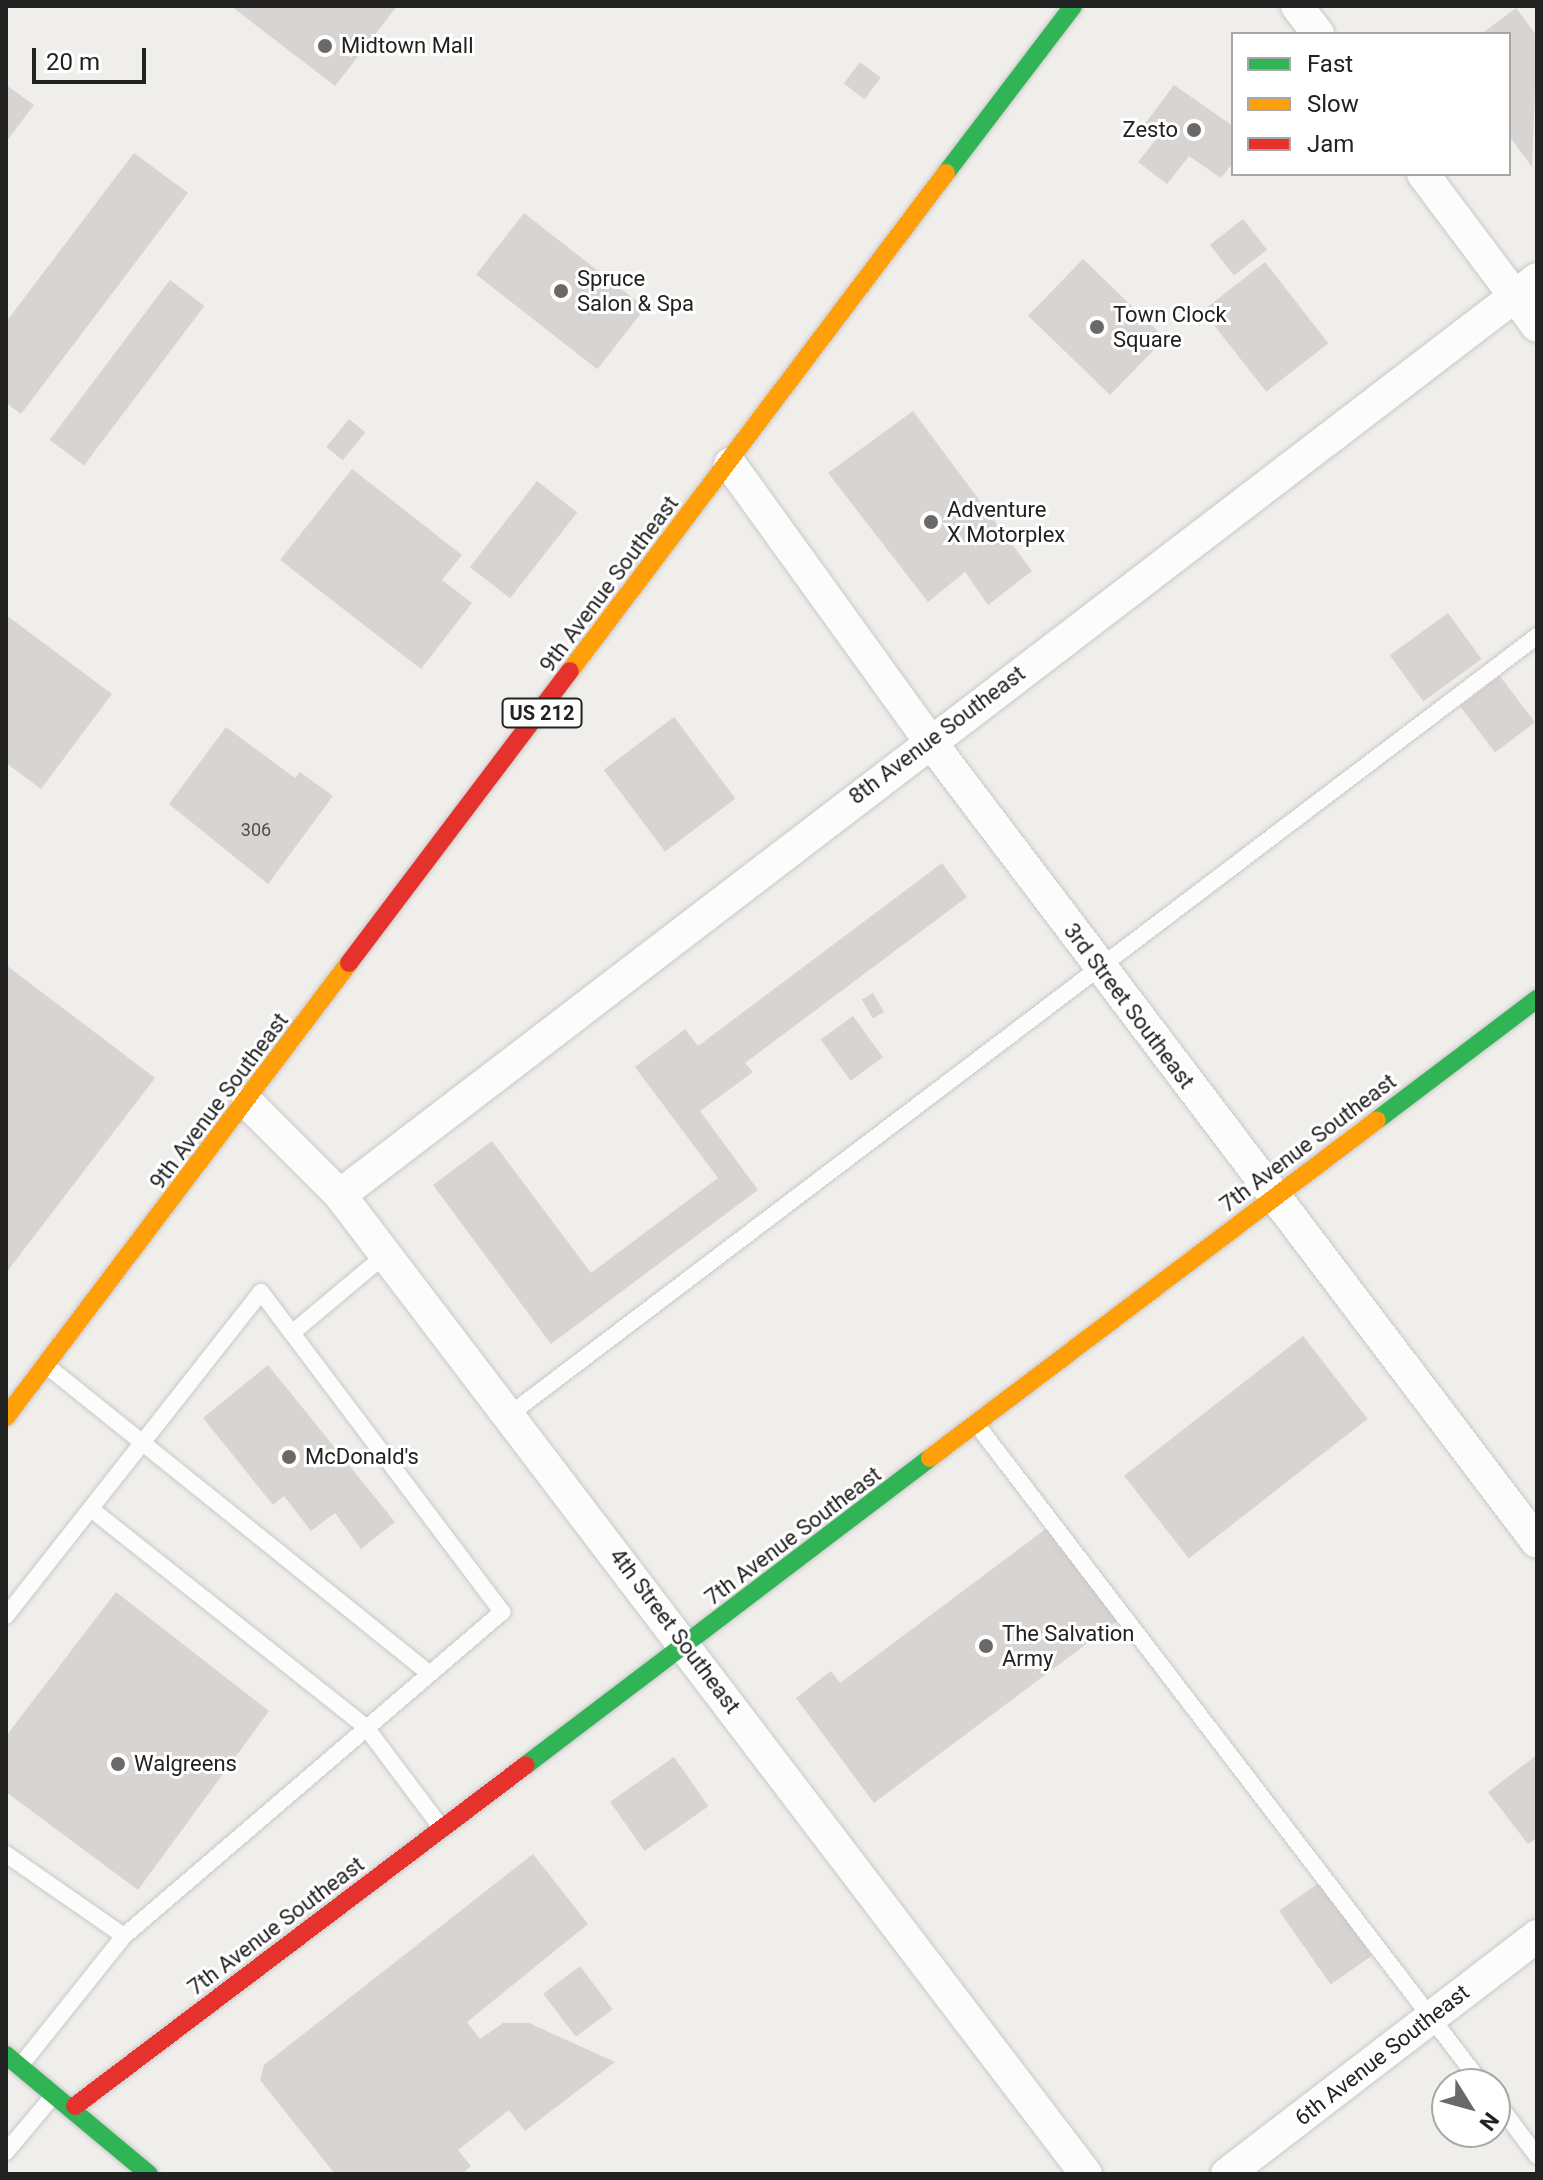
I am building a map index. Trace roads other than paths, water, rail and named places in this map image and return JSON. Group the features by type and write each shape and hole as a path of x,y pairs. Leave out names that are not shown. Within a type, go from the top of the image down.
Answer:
{"main road":[{"name":"9th Avenue Southeast","path":"6,1417 248,1103 1073,6"},
{"name":"7th Avenue Southeast","path":"75,2106 687,1647 1537,999"},
{"path":"14,2060 75,2106 149,2174"}],"street":[{"path":"1297,6 1316,32"},
{"path":"1425,176 1526,287 1537,326"},
{"name":"8th Avenue Southeast","path":"340,1195 929,740 1526,287"},
{"name":"3rd Street Southeast","path":"730,464 929,740 1537,1542"},
{"name":"4th Street Southeast","path":"248,1103 340,1195 1086,2174"},
{"name":"6th Avenue Southeast","path":"1227,2174 1537,1936"}],"lane":[{"path":"509,1415 1537,636"},
{"path":"292,1333 386,1254"},
{"path":"6,1616 261,1292 502,1612 428,1672 124,1936 14,2060"},
{"path":"46,1365 428,1672"},
{"path":"977,1425 1470,2068"},
{"path":"91,1509 365,1726 444,1830"},
{"path":"6,1854 124,1936"},
{"path":"6,2152 56,2092"},
{"path":"1511,2121 1537,2156"}],"place":[{"name":"Midtown Mall","path":"325,46"},
{"name":"Zesto","path":"1194,130"},
{"name":"Spruce Salon & Spa","path":"561,291"},
{"name":"Town Clock Square","path":"1097,327"},
{"name":"Adventure X Motorplex","path":"931,522"},
{"name":"McDonald's","path":"289,1457"},
{"name":"The Salvation Army","path":"986,1646"},
{"name":"Walgreens","path":"118,1764"}]}
